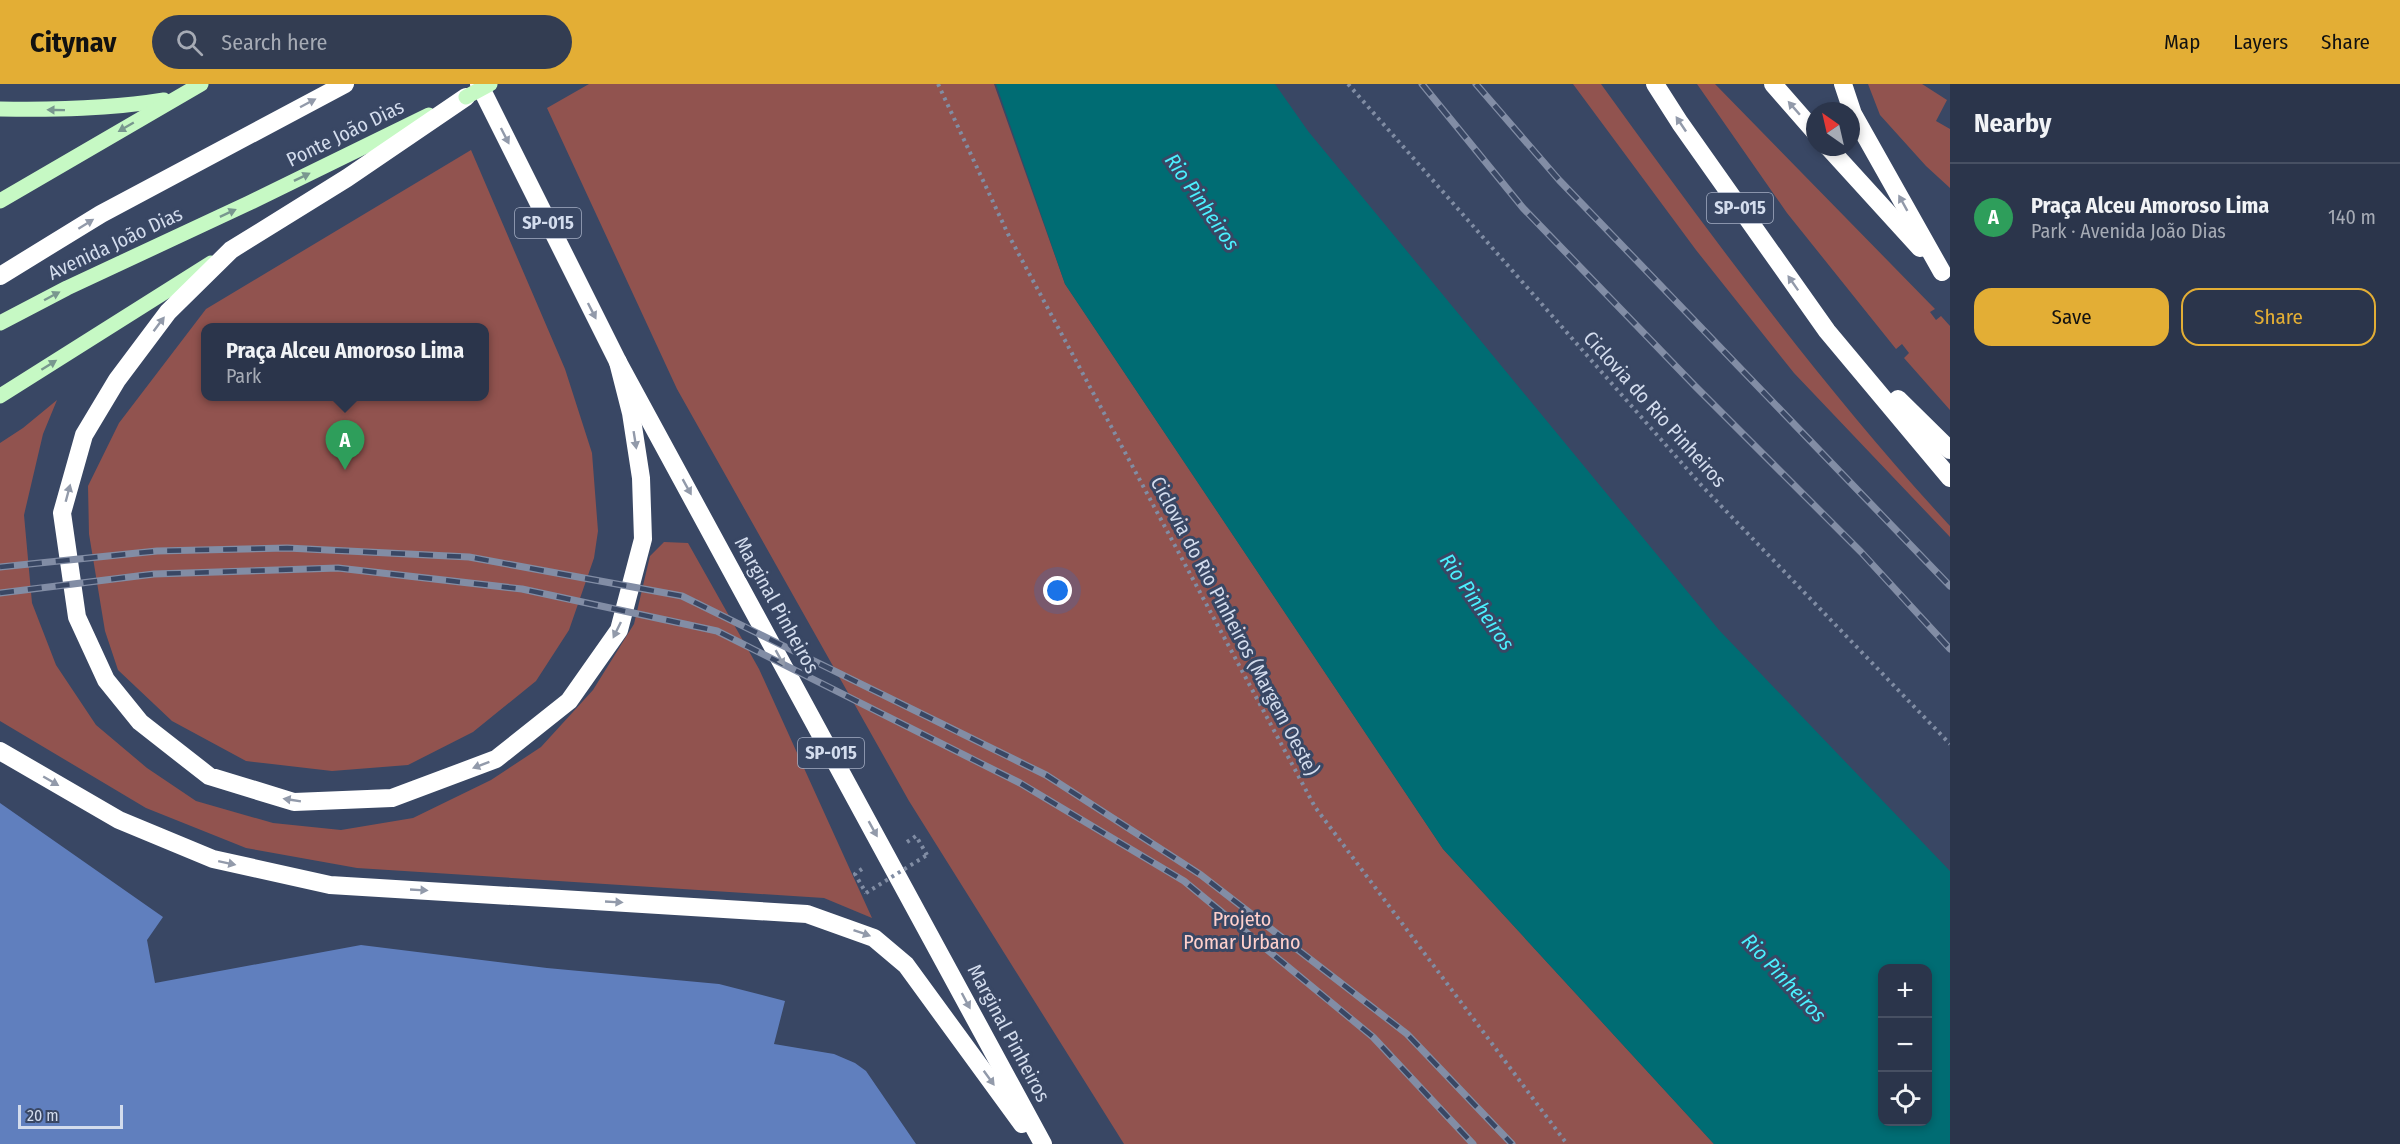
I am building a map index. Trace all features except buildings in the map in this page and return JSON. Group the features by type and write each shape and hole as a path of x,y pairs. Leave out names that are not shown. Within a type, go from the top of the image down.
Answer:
{"highway":[{"path":"0,276 101,214 345,84"},
{"name":"SP-015","path":"1655,84 1827,331 1950,478"},
{"path":"1773,84 1806,122"},
{"path":"1843,84 1853,114 1946,276"},
{"path":"473,90 347,178 231,250 168,312 117,380 84,435 62,513 77,617 106,680 140,722 209,776 294,802 392,798 496,759 569,700 619,630 643,539 641,478 631,413 618,362"},
{"name":"Marginal Pinheiros","path":"473,90 618,362 1043,1144"},
{"path":"1836,156 1946,276"},
{"path":"1827,331 1950,450"},
{"path":"0,751 119,820 213,860 330,885 807,914 874,938 906,965 1037,1144"}],"main road":[{"path":"0,201 201,84"},
{"name":"Ponte João Dias","path":"249,203 473,90 490,84"},
{"path":"0,109 69,111 123,107 176,98"},
{"name":"Avenida João Dias","path":"0,323 67,288 249,203"},
{"path":"0,396 231,250"}],"path":[{"name":"Ciclovia do Rio Pinheiros (Margem Oeste)","path":"938,84 1008,234 1315,807 1567,1144"},
{"name":"Ciclovia do Rio Pinheiros","path":"1348,84 1702,486 1950,744"},
{"path":"855,874 866,893 927,855 916,836"}],"green space":[{"name":"Projeto Pomar Urbano","path":"589,84 994,84 1065,284 1443,849 1714,1144 1124,1144 909,801 677,389 547,108"},
{"path":"1573,84 1601,84 1726,254 1813,366 1903,474 1950,526 1950,537 1794,373 1696,250"},
{"path":"1697,84 1715,84 1935,309 1930,312 1936,320 1941,316 1950,326 1950,410 1904,358 1909,353 1902,344 1896,349 1787,213"},
{"path":"1868,84 1922,84 1947,100 1936,121 1950,129 1950,188 1926,166 1880,115"},
{"path":"471,150 565,369 592,453 598,531 594,558 569,630 536,681 473,732 408,765 332,771 246,761 172,721 118,670 105,631 89,534 88,486 119,423 206,309"},
{"path":"57,400 43,434 24,515 32,603 56,665 96,725 147,768 196,801 273,823 341,830 413,818 491,780 541,747 593,690 634,624 650,556 664,542 688,543 759,669 872,918 824,898 357,868 246,848 146,808 0,721 0,443 23,428"}],"water":[{"name":"Rio Pinheiros","path":"996,84 1275,84 1308,131 1719,630 1950,871 1950,1144 1714,1144 1443,849 1065,284"}],"railway":[{"path":"1422,84 1523,208 1695,386 1861,552 1950,649"},
{"path":"1476,84 1559,180 1950,586"},
{"path":"0,567 157,551 287,548 469,557 682,596 1046,775 1201,875 1407,1034 1512,1144"},
{"path":"0,593 154,574 338,568 522,589 717,631 1020,783 1184,881 1373,1037 1473,1144"}],"place":[{"name":"Praça Alceu Amoroso Lima","path":"345,470"}]}
